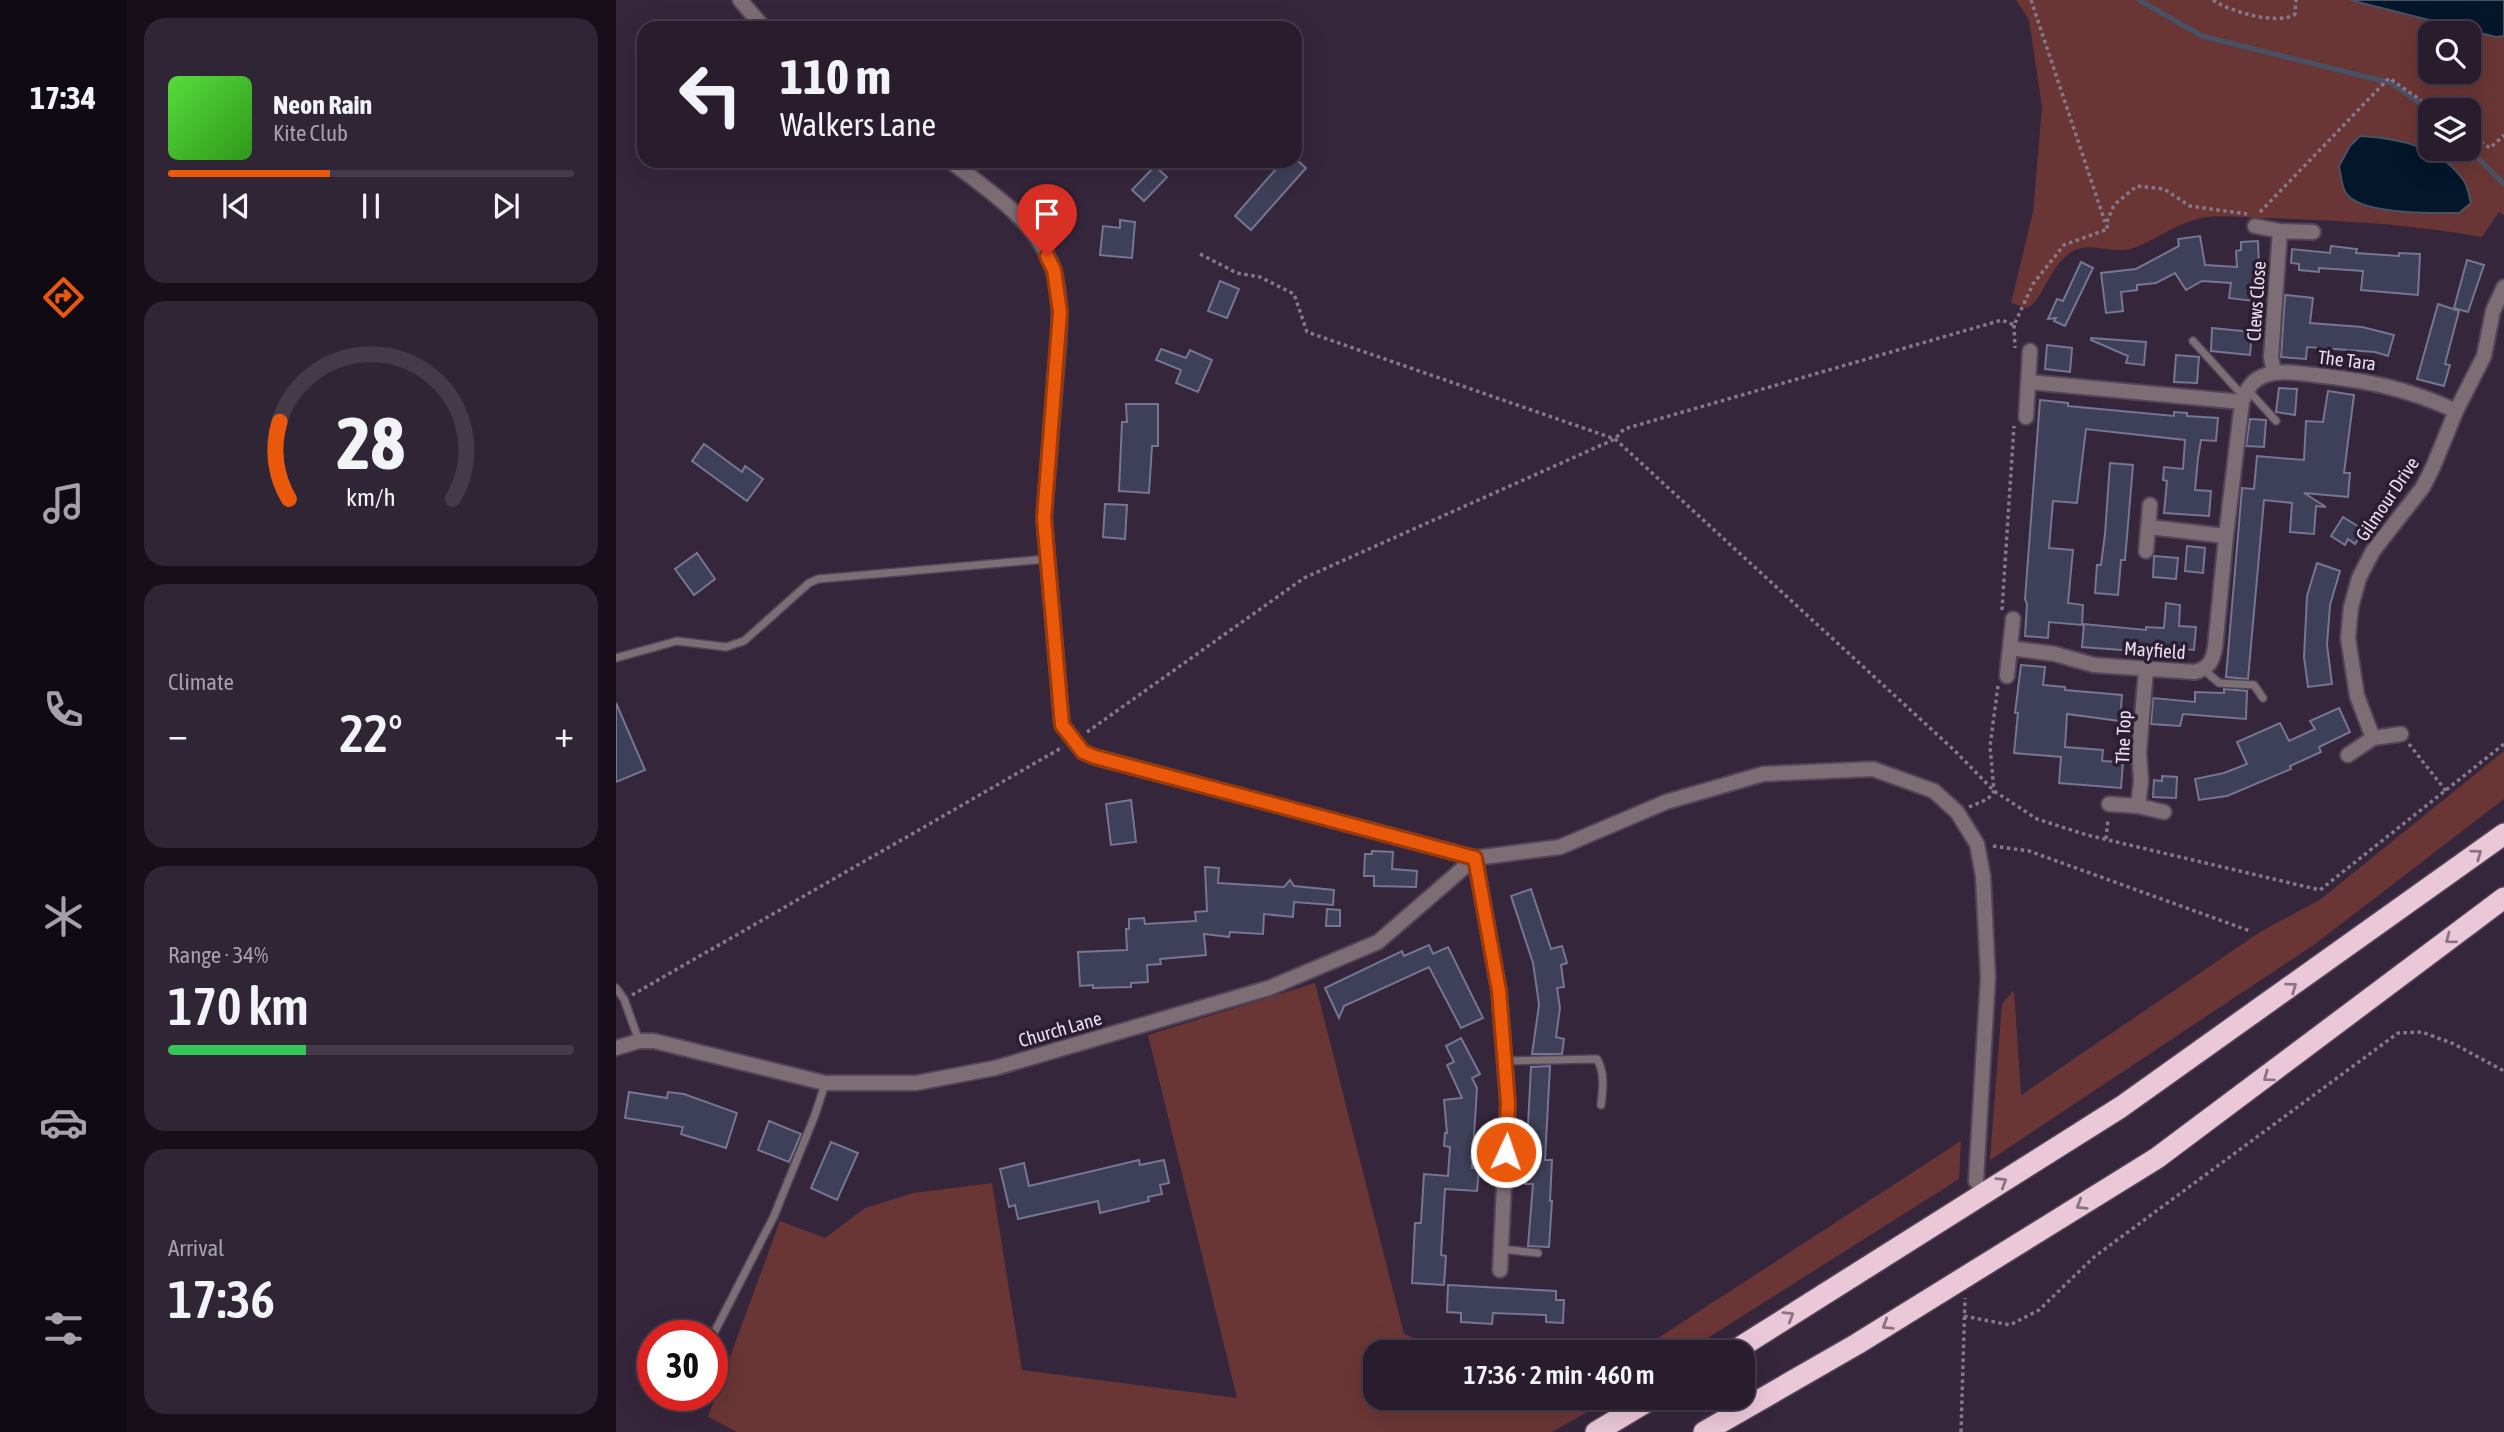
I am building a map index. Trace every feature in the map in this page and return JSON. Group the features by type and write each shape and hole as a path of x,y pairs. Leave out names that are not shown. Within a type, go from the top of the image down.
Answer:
{"highway":[{"path":"1752,1340 2121,1107 2504,834"},
{"path":"1704,1432 1857,1343 2157,1158 2504,898"},
{"path":"1596,1432 1633,1410"}],"street":[{"path":"740,0 758,21"},
{"path":"959,168 1006,205 1041,243 1054,270 1060,312 1044,518 1062,725 1083,752 1475,858 1560,847 1666,802 1763,774 1873,769 1934,791 1957,812 1977,844 1983,876 1988,977 1976,1181"},
{"path":"2255,226 2280,231 2313,232"},
{"name":"Clews Close","path":"2274,373 2271,357 2280,231"},
{"name":"Gilmour Drive","path":"2373,738 2357,696 2348,638 2351,607 2359,578 2373,551 2423,487 2456,411 2484,356 2493,310 2504,287"},
{"path":"2026,417 2030,351"},
{"path":"2029,383 2244,396 2261,377 2274,373"},
{"name":"The Tara","path":"2274,373 2381,383 2456,411"},
{"name":"Mayfield","path":"2010,648 2055,654 2094,665 2146,670 2195,672 2203,670 2213,661 2244,396"},
{"path":"2146,551 2150,505"},
{"path":"2149,527 2226,536"},
{"path":"2007,676 2013,619"},
{"name":"The Top","path":"2138,806 2141,781 2139,752 2146,670"},
{"path":"2348,755 2373,738 2401,734"},
{"path":"2109,804 2165,811"},
{"path":"1475,858 1499,991 1508,1103 1500,1270"},
{"name":"Church Lane","path":"616,1048 639,1041 654,1041 825,1083 916,1083 995,1068 1269,988 1378,942 1475,858"}],"lane":[{"path":"2193,341 2244,396 2277,421"},
{"path":"616,658 677,641 726,647 744,641 809,583 818,579 1048,559"},
{"path":"2203,670 2219,683 2254,685 2263,698"},
{"path":"616,988 624,999 639,1041"},
{"path":"1504,1061 1597,1059 1601,1066 1604,1086 1601,1105"},
{"path":"721,1320 774,1216 816,1115 825,1083"},
{"path":"1501,1249 1538,1253"}],"path":[{"path":"624,999 1073,741 1304,578 1615,439 1624,429 2002,320 2014,325 2033,284 2064,244 2108,229 2031,0"},
{"path":"2213,0 2254,15 2286,19 2295,14 2296,0"},
{"path":"2106,224 2114,205 2137,187 2165,189 2190,206 2257,215 2389,78 2418,98"},
{"path":"2481,142 2490,148 2504,135"},
{"path":"1200,254 1237,273 1260,277 1294,294 1307,332 1615,439 1944,741 1994,791 2037,819 2087,835 2320,890 2504,744"},
{"path":"2013,619 2002,618 2014,415 2026,417"},
{"path":"1957,812 1988,799 1994,791 1990,746 1999,676 2007,676"},
{"path":"2401,734 2446,791"},
{"path":"1977,844 2029,851 2250,931"},
{"path":"1964,1316 2010,1325 2039,1310 2094,1256 2398,1033 2422,1032 2454,1044 2504,1071"},
{"path":"1961,1432 1966,1295"}],"shaded area":[{"path":"2016,0 2350,0 2433,21 2418,21 2418,84 2481,84 2481,33 2504,36 2504,215 2499,212 2482,237 2346,221 2229,216 2202,218 2178,226 2131,249 2078,249 2061,261 2039,297 2027,308 2011,303 2033,212 2042,107 2029,20"},
{"path":"2504,751 2504,799 2315,944 1990,1160 2002,1004 2014,990 2021,1095 2260,932 2321,899"},
{"path":"1315,983 1404,1334 1419,1340 1363,1340 1363,1410 1591,1410 1552,1432 737,1432 708,1417 710,1411 728,1411 728,1363 780,1221 825,1238 865,1208 913,1193 992,1183 1022,1370 1237,1398 1148,1035"},
{"path":"1961,1141 1959,1179 1705,1340 1655,1340"}],"water":[{"path":"2350,0 2504,0 2504,36 2481,33 2481,21 2433,21"},
{"path":"2360,136 2418,146 2418,161 2445,161 2455,169 2464,181 2471,203 2459,213 2432,213 2381,209 2354,200 2344,190 2339,166 2350,146"}],"building":[{"path":"1302,164 1306,168 1251,230 1235,216 1277,168 1302,168"},
{"path":"1153,168 1157,168 1167,177 1144,201 1132,190"},
{"path":"1120,220 1135,222 1132,258 1100,255 1103,226 1120,228"},
{"path":"2200,236 2205,265 2237,267 2236,251 2241,250 2241,242 2258,241 2259,265 2256,265 2253,301 2229,298 2231,283 2202,281 2186,290 2175,273 2156,283 2137,285 2137,290 2121,292 2123,311 2106,313 2101,273 2136,269 2179,246 2178,239"},
{"path":"2331,246 2357,249 2356,253 2399,256 2399,253 2420,254 2418,295 2361,290 2363,271 2319,268 2319,272 2299,270 2299,264 2291,263 2292,249 2330,253"},
{"path":"2467,260 2484,265 2468,312 2454,308"},
{"path":"2081,262 2093,268 2065,326 2054,321 2056,318 2048,319 2057,299 2063,301"},
{"path":"1220,281 1239,289 1227,318 1208,311"},
{"path":"2285,295 2313,298 2310,323 2362,327 2394,335 2388,356 2375,352 2307,347 2306,359 2281,357"},
{"path":"2438,304 2459,311 2445,364 2450,365 2444,386 2417,379"},
{"path":"2212,328 2252,332 2250,355 2211,351"},
{"path":"2091,338 2146,342 2144,365 2126,363 2128,356"},
{"path":"2047,345 2072,348 2070,372 2045,369"},
{"path":"1161,349 1186,358 1190,350 1212,360 1198,392 1176,383 1181,370 1156,360"},
{"path":"2176,355 2199,357 2197,383 2174,382"},
{"path":"2279,388 2297,389 2295,415 2276,412"},
{"path":"2328,391 2354,395 2344,473 2350,473 2348,497 2304,493 2326,507 2316,506 2314,534 2290,532 2292,503 2264,500 2248,679 2226,677 2242,488 2254,489 2257,456 2304,460 2306,421 2323,422"},
{"path":"2040,400 2068,403 2068,406 2174,416 2174,412 2187,413 2187,416 2218,418 2216,441 2201,440 2195,490 2211,491 2209,516 2164,513 2167,481 2163,480 2164,467 2183,469 2185,440 2086,429 2077,503 2053,501 2049,548 2073,550 2068,603 2083,605 2082,625 2049,622 2048,638 2025,636 2025,599"},
{"path":"1126,404 1158,404 1158,446 1152,446 1149,493 1119,491 1122,422 1127,422"},
{"path":"2250,419 2266,420 2264,447 2246,446"},
{"path":"704,444 742,472 745,466 763,479 747,501 692,461"},
{"path":"2110,463 2133,465 2125,560 2121,560 2118,595 2095,593 2097,565 2101,565 2105,534"},
{"path":"1105,504 1127,505 1125,539 1103,537"},
{"path":"2343,517 2364,530 2355,544 2348,539 2345,545 2331,536"},
{"path":"2187,546 2205,548 2203,573 2185,571"},
{"path":"697,553 715,579 694,595 675,569"},
{"path":"2154,556 2178,558 2176,579 2153,577"},
{"path":"2317,563 2340,571 2330,605 2327,645 2332,684 2308,687 2304,657 2307,596"},
{"path":"2166,603 2180,605 2179,626 2196,627 2194,650 2162,647 2161,653 2082,647 2084,624 2146,630 2146,627 2164,628"},
{"path":"2021,665 2045,667 2043,685 2065,687 2065,690 2122,695 2120,721 2067,714 2065,747 2103,750 2102,761 2123,762 2121,788 2059,783 2061,757 2014,753 2018,713 2015,713"},
{"path":"2224,689 2247,691 2246,719 2183,714 2180,726 2151,724 2153,698 2195,702 2195,692 2224,693"},
{"path":"616,703 645,770 616,782"},
{"path":"2339,708 2350,732 2319,747 2321,752 2290,766 2291,769 2227,796 2199,800 2195,779 2224,773 2247,764 2237,742 2280,723 2289,741 2315,729 2310,721"},
{"path":"2162,776 2177,777 2176,798 2153,797 2154,780 2162,781"},
{"path":"1131,800 1136,842 1111,845 1106,804"},
{"path":"1372,851 1393,852 1392,869 1417,871 1416,887 1374,886 1374,876 1364,876 1365,854 1372,854"},
{"path":"1205,867 1219,868 1218,883 1284,887 1290,880 1294,886 1334,890 1333,905 1294,902 1293,917 1264,914 1263,934 1230,932 1229,937 1204,934 1206,955 1160,959 1161,964 1147,965 1148,982 1131,983 1131,987 1080,986 1078,952 1127,950 1126,929 1129,929 1129,919 1144,918 1145,924 1196,921 1195,912 1207,911"},
{"path":"1531,889 1551,949 1562,946 1567,963 1561,965 1564,987 1557,988 1560,1008 1556,1037 1564,1039 1562,1054 1532,1054 1539,1005 1533,963 1511,896"},
{"path":"1327,909 1340,910 1340,926 1326,926"},
{"path":"1429,945 1433,954 1448,947 1483,1018 1461,1028 1429,967 1344,1006 1339,1018 1325,988 1402,951 1404,956"},
{"path":"1461,1038 1480,1074 1472,1078 1477,1088 1472,1168 1479,1168 1477,1191 1445,1189 1441,1255 1446,1256 1444,1285 1412,1283 1415,1223 1421,1223 1424,1174 1448,1176 1450,1147 1444,1146 1447,1133 1444,1100 1462,1098 1447,1065 1454,1062 1446,1046"},
{"path":"1550,1066 1545,1160 1552,1160 1549,1247 1528,1246 1533,1184 1525,1184 1531,1067"},
{"path":"629,1092 667,1098 668,1092 684,1094 737,1113 726,1148 681,1134 683,1127 625,1118"},
{"path":"769,1121 801,1134 789,1162 758,1150"},
{"path":"831,1142 858,1153 837,1200 811,1188"},
{"path":"1139,1160 1140,1165 1164,1160 1169,1183 1160,1185 1162,1194 1148,1197 1149,1201 1100,1213 1098,1201 1018,1219 1015,1205 1009,1207 1000,1169 1024,1163 1029,1186"},
{"path":"1448,1285 1556,1291 1556,1300 1564,1300 1563,1323 1546,1322 1546,1315 1493,1313 1492,1324 1461,1322 1461,1313 1447,1312"}],"waterway":[{"path":"2139,0 2202,36 2391,83 2418,102"},
{"path":"2481,161 2504,184"}],"route":[{"path":"1047,256 1054,270 1060,312 1044,518 1062,725 1083,752 1095,757 1475,858 1499,991 1508,1103 1506,1152"}]}
